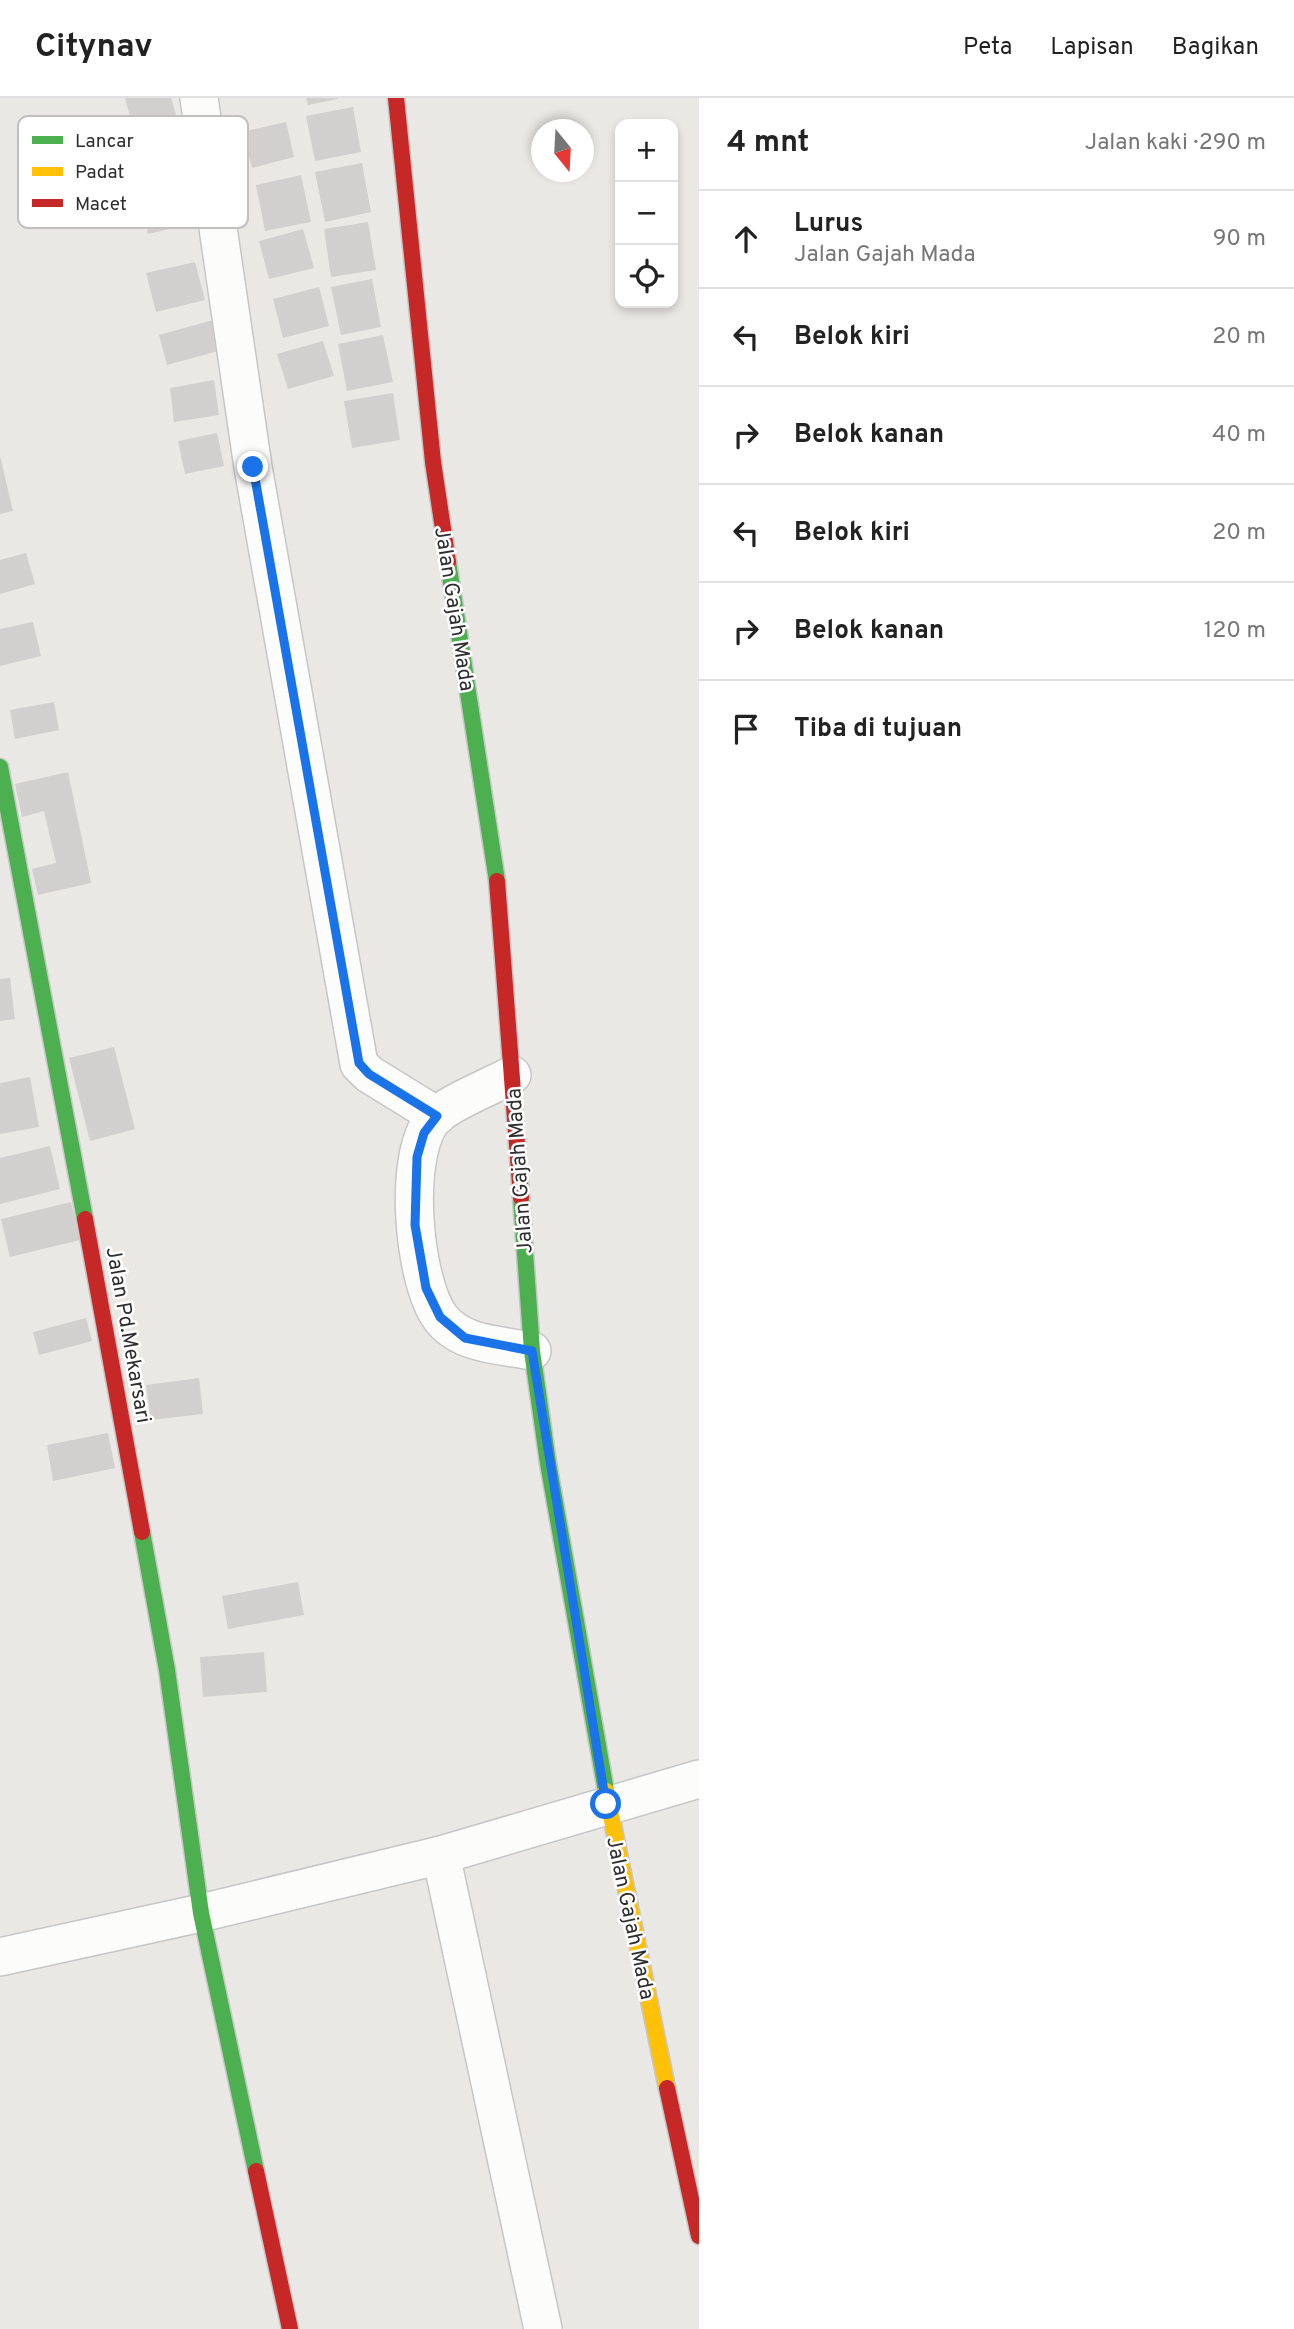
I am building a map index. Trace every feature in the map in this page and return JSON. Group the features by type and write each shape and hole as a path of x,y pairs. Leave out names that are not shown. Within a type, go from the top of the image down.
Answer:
{"street":[{"path":"199,98 202,116"},
{"name":"Jalan Gajah Mada","path":"396,98 433,462 501,908 532,1351 606,1804 699,2236"},
{"path":"218,228 253,467 359,1063 369,1074 437,1116"},
{"name":"Jalan Pd.Mekarsari","path":"0,767 46,996 167,1670 201,1913 290,2329"},
{"path":"512,1075 437,1116 424,1133 417,1157 415,1225 426,1288 440,1317 465,1338 532,1351"},
{"path":"0,1957 201,1913 441,1855 606,1804 699,1779"},
{"path":"441,1855 543,2329"}],"building":[{"path":"125,98 171,98 176,115 172,116 130,116"},
{"path":"306,98 338,98 338,99 308,105"},
{"path":"353,107 361,152 315,161 306,116"},
{"path":"286,122 294,157 252,168 248,154 248,131"},
{"path":"362,163 371,212 325,222 315,172"},
{"path":"301,175 311,222 265,231 256,185"},
{"path":"368,222 376,270 331,277 324,229"},
{"path":"147,228 174,228 148,234"},
{"path":"303,229 314,268 269,279 259,241"},
{"path":"195,262 205,300 156,312 146,273"},
{"path":"372,279 381,327 341,335 331,287"},
{"path":"319,287 329,326 283,338 273,299"},
{"path":"213,320 222,350 167,365 159,335"},
{"path":"383,335 393,382 347,391 338,344"},
{"path":"323,341 334,376 288,389 277,354"},
{"path":"214,380 219,415 174,422 170,388"},
{"path":"393,393 400,440 352,448 344,401"},
{"path":"217,433 224,466 185,474 178,441"},
{"path":"0,456 13,511 0,514"},
{"path":"26,553 35,584 0,594 0,560"},
{"path":"33,622 41,656 0,666 0,629"},
{"path":"54,702 59,730 15,739 10,710"},
{"path":"68,772 91,883 38,895 32,869 56,863 44,811 22,817 15,784"},
{"path":"10,978 15,1019 0,1021 0,979"},
{"path":"114,1047 135,1129 90,1141 69,1058"},
{"path":"30,1077 39,1127 0,1134 0,1083"},
{"path":"50,1146 60,1189 0,1204 0,1158"},
{"path":"71,1202 80,1240 10,1257 1,1219"},
{"path":"86,1318 92,1341 39,1355 33,1332"},
{"path":"199,1378 203,1414 151,1420 146,1385"},
{"path":"108,1433 115,1468 53,1481 47,1445"},
{"path":"298,1582 304,1615 228,1629 222,1596"},
{"path":"264,1652 267,1692 203,1697 200,1657"}],"traffic: fast":[{"path":"448,562 497,881"},
{"path":"0,767 85,1219"},
{"path":"521,1197 532,1351 548,1463 606,1791"},
{"path":"142,1532 167,1670 201,1913 256,2171"}],"traffic: slow":[{"path":"606,1791 667,2088"}],"traffic: jam":[{"path":"396,98 433,462 448,562"},
{"path":"497,881 521,1197"},
{"path":"85,1219 142,1532"},
{"path":"667,2088 699,2236"},
{"path":"256,2171 290,2329"}],"route":[{"path":"253,467 359,1063 369,1074 437,1116 424,1133 417,1157 415,1225 426,1288 440,1317 465,1338 532,1351 606,1804"}]}
